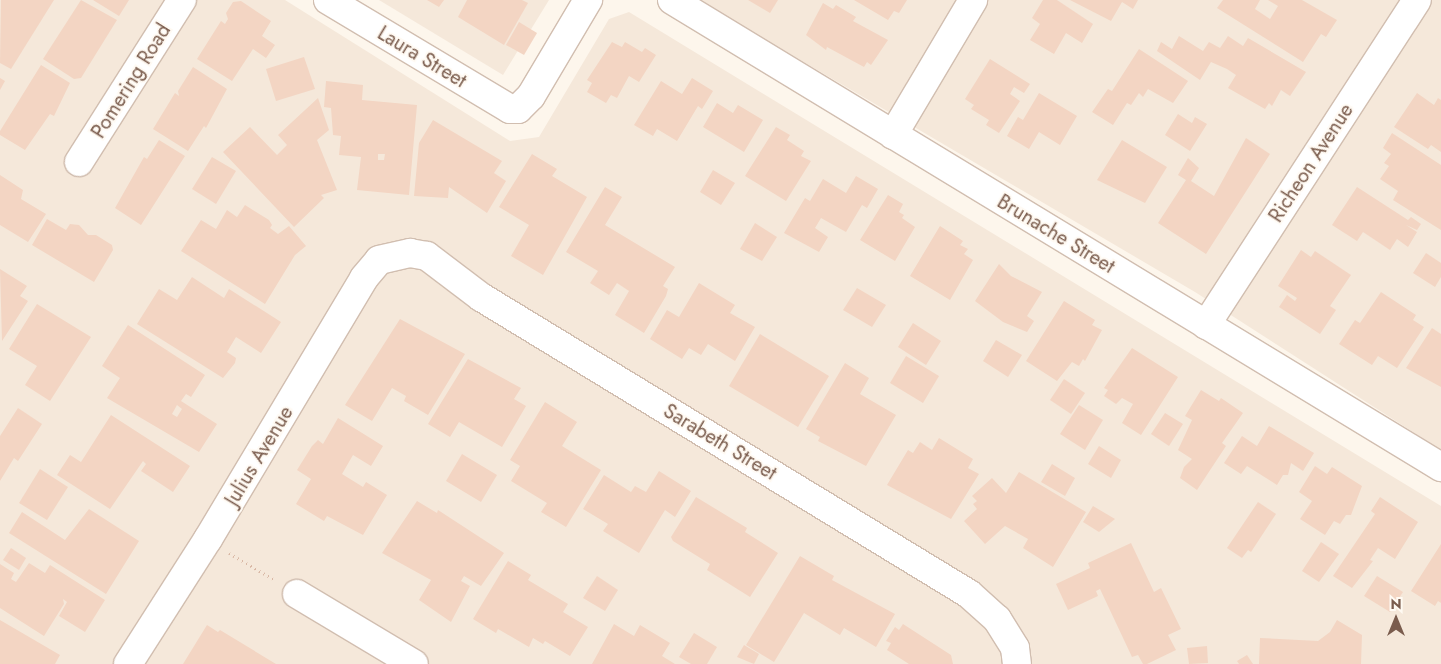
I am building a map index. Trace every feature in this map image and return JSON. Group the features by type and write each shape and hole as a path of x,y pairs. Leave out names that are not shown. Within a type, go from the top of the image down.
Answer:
{"street":[{"name":"Pomering Road","path":"79,162 182,0"},
{"name":"Laura Street","path":"328,0 502,106 518,109 531,96 588,0"},
{"name":"Brunache Street","path":"672,0 1441,467"},
{"path":"892,134 973,0"},
{"name":"Richeon Avenue","path":"1206,325 1417,0"},
{"name":"Sarabeth Street","path":"395,256 410,253 427,256 481,297 969,594 997,619 1015,648 1017,664"},
{"name":"Julius Avenue","path":"128,664 208,539 364,278 379,260 395,256"},
{"path":"297,594 414,664"}],"path":[{"path":"208,539 297,594"}],"shaded area":[{"path":"0,0 285,0 510,141 539,137 609,19 629,12 1441,506 1441,664 0,664"},
{"path":"379,0 549,0 503,75"},
{"path":"698,0 1441,0 1441,450 1195,292"}],"building":[{"path":"1,0 54,0 11,69 0,63"},
{"path":"81,0 117,20 81,78 74,79 43,59"},
{"path":"93,0 129,0 119,16"},
{"path":"427,0 444,0 439,7"},
{"path":"467,0 522,0 528,3 504,45 458,17"},
{"path":"748,0 778,0 770,13"},
{"path":"854,0 907,0 899,13 894,11 888,20"},
{"path":"1043,0 1057,0 1093,24 1082,43 1066,33 1054,54 1030,40 1040,24 1032,18"},
{"path":"1070,0 1138,0 1133,9 1122,2 1111,21"},
{"path":"1223,0 1260,0 1255,9 1270,19 1278,6 1268,0 1302,0 1337,20 1326,37 1321,34 1303,62 1217,8"},
{"path":"241,1 271,21 262,36 275,45 266,58 253,49 232,81 197,59 221,21 225,24 228,19 226,13 233,2"},
{"path":"823,3 833,9 836,5 856,17 853,21 888,40 871,65 867,62 864,67 827,47 826,50 806,35"},
{"path":"519,22 537,33 524,55 506,45"},
{"path":"1179,36 1203,51 1209,42 1220,48 1228,36 1243,46 1248,38 1306,72 1290,96 1281,90 1272,106 1269,103 1265,109 1228,88 1236,75 1227,69 1211,62 1200,80 1157,51 1161,42 1172,49"},
{"path":"612,42 622,47 625,42 642,52 645,48 656,55 639,82 629,76 617,98 611,95 606,103 587,92 592,83 587,80"},
{"path":"1139,49 1188,81 1173,103 1148,89 1143,97 1139,93 1131,105 1127,103 1113,125 1092,112 1108,89 1112,91"},
{"path":"304,57 315,89 276,101 266,69"},
{"path":"990,59 1030,84 1024,93 1014,87 1010,94 1020,101 999,133 986,125 989,120 971,109 974,105 965,99"},
{"path":"41,65 70,83 54,116 50,114 25,150 0,135 0,131"},
{"path":"193,67 227,89 206,128 204,126 188,151 153,129 175,93 179,96 178,91"},
{"path":"0,78 5,81 0,90"},
{"path":"692,78 713,91 702,109 698,106 677,141 657,129 653,136 634,125 661,81 682,94"},
{"path":"326,81 363,85 362,100 417,105 409,195 357,190 361,157 339,155 341,136 333,135 331,108 324,107","holes":["378,154 385,154 384,160 378,160"]},
{"path":"1039,93 1077,116 1060,145 1039,132 1029,149 1007,136 1018,117 1023,120"},
{"path":"1417,93 1434,105 1438,98 1441,100 1441,152 1431,145 1428,149 1394,127"},
{"path":"318,98 329,130 317,140 337,190 321,195 324,198 294,227 223,152 250,127 277,155 287,145 278,135"},
{"path":"717,103 733,113 738,105 763,120 744,152 703,127"},
{"path":"1178,114 1192,123 1195,117 1207,124 1190,151 1165,135"},
{"path":"433,120 502,161 494,173 506,181 487,213 449,187 448,198 414,196 419,143"},
{"path":"776,127 790,135 787,140 804,151 801,156 811,161 786,201 745,176"},
{"path":"1392,133 1441,165 1441,230 1393,200 1398,191 1380,179 1389,166 1384,163 1391,154 1383,148"},
{"path":"1246,138 1270,154 1206,254 1158,223 1186,180 1178,175 1188,158 1199,168 1191,181 1214,196"},
{"path":"159,140 185,156 141,225 115,208 144,157 147,159"},
{"path":"1122,140 1167,167 1145,203 1097,180"},
{"path":"532,154 557,169 552,176 587,197 543,275 511,256 529,225 499,207"},
{"path":"212,157 236,171 216,204 192,189"},
{"path":"713,170 735,183 721,205 700,192"},
{"path":"0,175 23,190 21,199 46,214 28,242 0,225"},
{"path":"856,176 878,189 867,208 862,205 846,232 821,218 815,228 828,237 819,252 784,233 805,198 810,201 823,179 846,193"},
{"path":"605,187 622,197 605,225 675,267 663,286 668,289 666,296 644,333 615,315 629,291 617,283 609,295 590,283 598,271 566,252"},
{"path":"1357,187 1408,220 1411,217 1421,224 1417,230 1406,225 1417,232 1408,247 1397,239 1390,250 1363,232 1357,241 1332,225"},
{"path":"888,195 903,204 899,212 904,215 902,218 915,227 895,261 860,240"},
{"path":"245,205 269,220 272,225 270,228 278,234 289,226 306,246 295,255 265,304 181,251 201,220 216,229 227,210 237,217"},
{"path":"47,219 66,230 70,224 79,225 88,235 96,235 112,245 113,250 94,282 32,245"},
{"path":"755,223 777,237 762,261 740,249"},
{"path":"940,226 963,241 960,245 968,249 964,254 973,260 950,300 910,276"},
{"path":"1301,250 1311,257 1315,251 1351,275 1330,306 1336,310 1320,334 1279,307 1287,295 1295,301 1297,298 1278,286"},
{"path":"1426,253 1441,263 1441,277 1435,287 1413,273"},
{"path":"999,264 1011,276 1042,292 1027,316 1034,321 1027,332 1003,322 975,301"},
{"path":"0,269 27,286 20,296 28,301 2,341"},
{"path":"192,277 224,298 229,289 281,322 261,353 236,337 227,352 236,358 235,363 223,378 137,324 159,289 177,300"},
{"path":"699,283 735,305 730,313 755,327 735,361 708,344 701,355 689,348 682,359 650,339 667,310 679,317"},
{"path":"857,288 886,305 872,327 843,310"},
{"path":"1381,292 1416,315 1413,320 1424,327 1397,368 1378,356 1372,365 1339,344 1355,320 1360,323"},
{"path":"1064,301 1095,320 1092,325 1102,330 1085,361 1083,359 1079,366 1072,362 1057,381 1026,361"},
{"path":"37,304 91,337 50,401 25,385 37,366 9,349"},
{"path":"400,319 465,354 428,415 404,401 406,396 392,388 372,421 345,405"},
{"path":"913,323 941,341 926,365 898,347"},
{"path":"128,325 205,375 191,397 186,394 181,401 217,424 199,452 107,398 120,378 102,366","holes":["177,405 182,409 177,417 172,414"]},
{"path":"1432,328 1441,334 1441,387 1406,368"},
{"path":"760,334 829,376 798,427 729,386"},
{"path":"996,340 1022,355 1008,377 983,361"},
{"path":"1132,348 1178,377 1141,435 1122,423 1133,404 1122,398 1116,404 1104,396 1108,390 1104,388"},
{"path":"906,356 939,376 923,403 890,383"},
{"path":"468,359 521,388 514,399 526,406 502,447 459,422 450,437 428,424"},
{"path":"845,363 869,378 860,394 896,415 866,466 818,441 820,437 806,429"},
{"path":"1064,379 1085,393 1071,414 1050,400"},
{"path":"1201,390 1219,401 1221,398 1243,413 1222,443 1226,446 1197,490 1180,478 1184,467 1192,459 1178,450 1192,420 1185,416"},
{"path":"545,402 577,422 562,446 601,470 566,527 541,512 547,503 511,481 520,466 510,460"},
{"path":"1079,405 1103,420 1085,450 1060,434"},
{"path":"18,408 42,424 18,461 14,458 0,481 0,436"},
{"path":"1165,413 1183,424 1169,446 1151,434"},
{"path":"111,415 190,466 173,492 141,471 146,464 143,461 110,509 57,475 70,455 81,462"},
{"path":"338,418 383,446 371,466 353,455 342,474 363,487 366,482 387,495 363,535 327,516 324,521 296,504 311,479 297,470 318,440 323,444"},
{"path":"1269,426 1314,453 1303,471 1291,463 1288,475 1283,475 1277,485 1247,466 1241,474 1224,463 1242,436 1257,446"},
{"path":"939,438 973,459 968,468 979,474 951,519 887,485 908,450 913,453 920,442 932,450"},
{"path":"1099,446 1121,460 1111,478 1088,464"},
{"path":"462,454 497,475 481,502 446,481"},
{"path":"1052,464 1075,478 1065,496 1041,482"},
{"path":"1315,466 1327,474 1332,467 1362,486 1351,515 1346,515 1340,524 1334,521 1325,535 1300,519 1312,501 1299,492"},
{"path":"40,469 68,487 47,520 19,503"},
{"path":"659,471 691,491 675,517 665,510 639,553 603,531 608,524 583,509 604,475 631,492 635,486 646,492"},
{"path":"1019,472 1086,512 1053,567 1023,548 1028,539 1005,526 985,544 964,521 977,509 973,504 977,501 972,496 992,478 1006,493"},
{"path":"696,497 747,528 745,532 778,553 750,597 707,570 710,564 673,541 671,537"},
{"path":"1380,497 1418,522 1395,559 1378,548 1370,560 1373,561 1352,588 1333,576 1375,514 1371,511"},
{"path":"417,501 437,513 438,510 504,553 481,586 464,576 461,581 470,586 451,622 419,600 431,580 382,553"},
{"path":"1258,502 1276,514 1251,552 1248,550 1242,558 1227,548"},
{"path":"1093,506 1115,519 1099,532 1083,522"},
{"path":"89,509 139,541 106,594 9,533 22,512 65,540"},
{"path":"1321,542 1339,554 1319,582 1302,571"},
{"path":"1131,543 1154,592 1161,588 1181,629 1168,635 1176,650 1147,664 1143,664 1138,655 1132,657 1100,589 1096,591 1098,596 1068,610 1056,584 1090,568 1088,563"},
{"path":"1441,544 1441,603 1438,601 1435,606 1411,591"},
{"path":"11,548 26,558 19,570 3,560"},
{"path":"800,556 834,576 832,580 895,614 876,647 844,628 840,635 804,613 774,662 746,645"},
{"path":"508,561 531,575 528,580 568,604 563,612 588,627 570,656 545,641 543,644 533,638 529,647 498,629 496,633 473,619"},
{"path":"29,563 45,573 50,565 105,600 85,632 59,616 67,602 63,599 64,604 44,636 0,608 0,564 14,573 11,579 16,582"},
{"path":"597,576 618,590 605,611 583,598"},
{"path":"1377,576 1403,592 1390,612 1364,596"},
{"path":"0,620 60,655 55,664 0,664"},
{"path":"1337,620 1362,635 1361,664 1259,664 1260,638 1318,641 1330,632"},
{"path":"614,624 634,636 640,625 670,643 662,656 675,664 592,664"},
{"path":"903,624 951,655 953,664 909,664 887,650 891,643 886,641 895,627 899,630"},
{"path":"207,625 218,632 220,630 276,664 183,664"},
{"path":"694,633 717,647 707,664 691,664 679,657"},
{"path":"744,645 759,654 754,664 737,657"},
{"path":"1207,646 1208,663 1189,664 1187,648"},
{"path":"1247,655 1253,664 1239,664 1237,661"}]}
